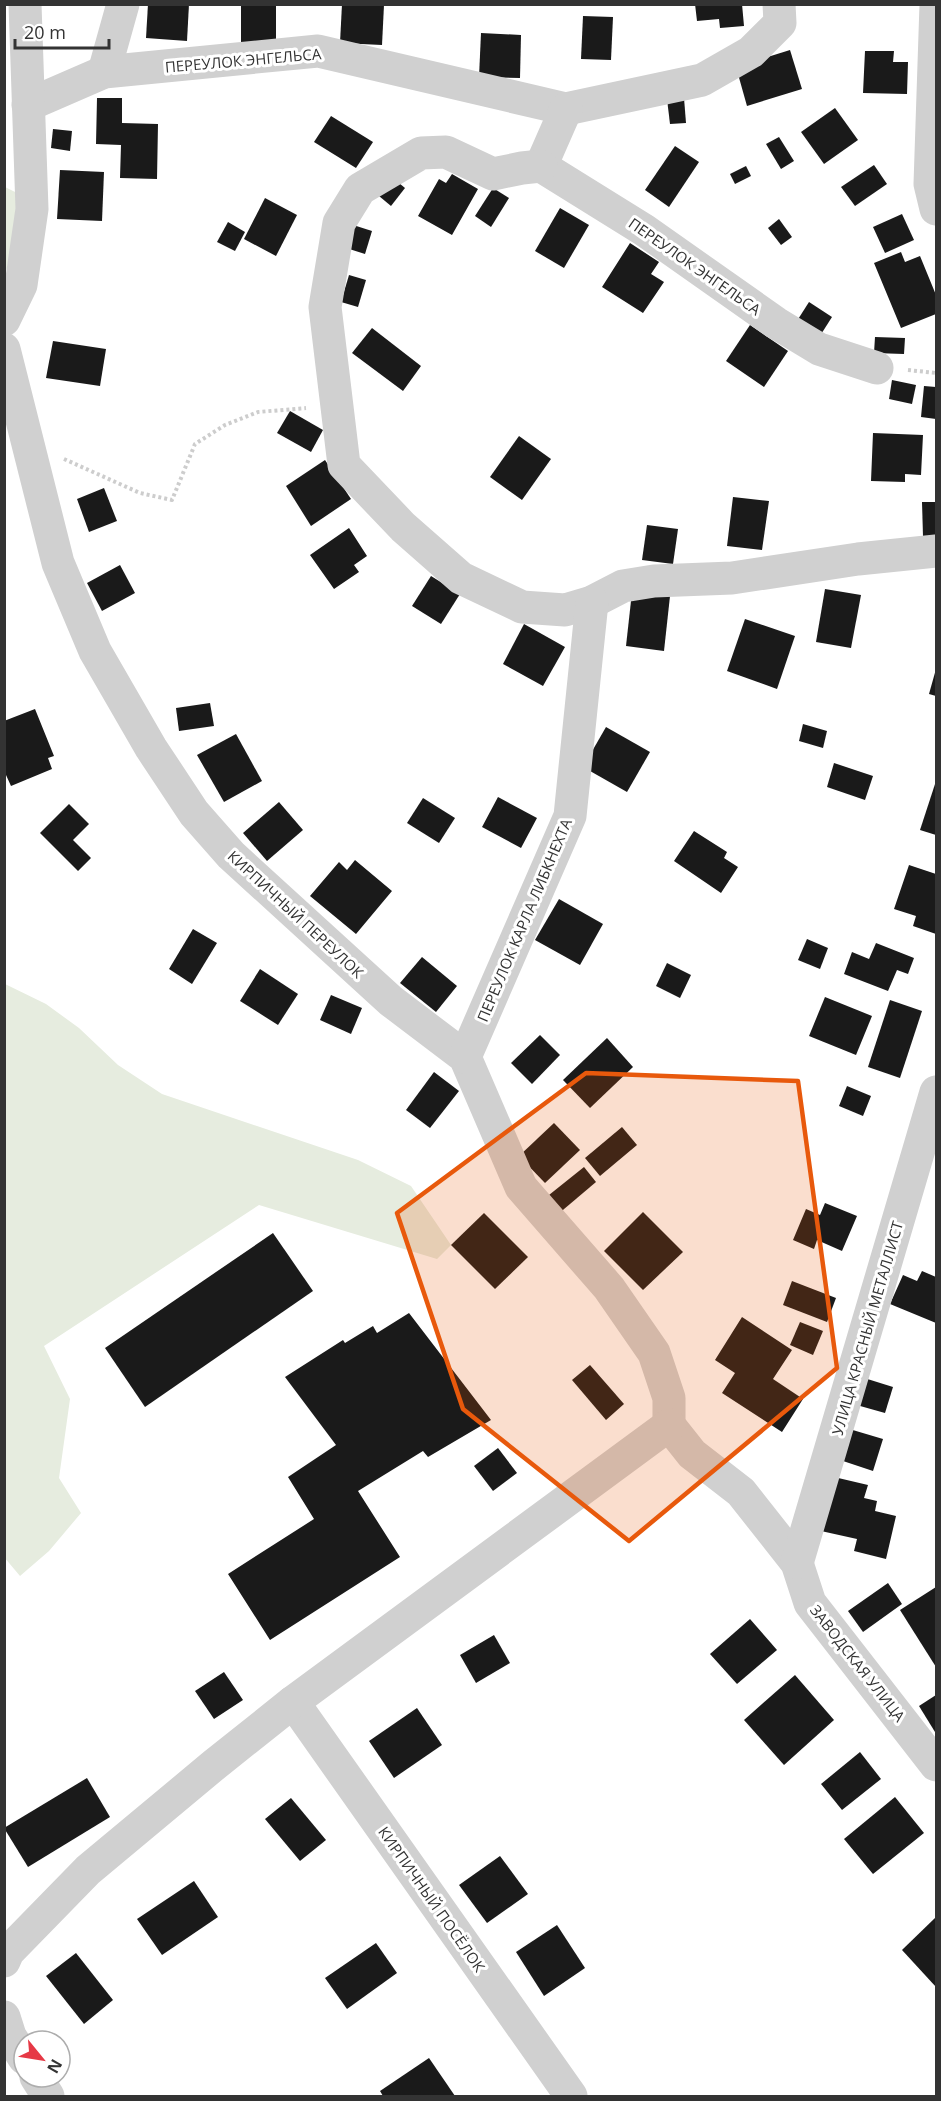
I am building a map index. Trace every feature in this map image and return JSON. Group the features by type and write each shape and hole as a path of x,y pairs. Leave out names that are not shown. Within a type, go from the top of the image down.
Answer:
{"street":[{"path":"4,320 21,285 32,209 25,4"},
{"path":"104,72 123,4"},
{"path":"936,4 930,184 936,209"},
{"name":"ПЕРЕУЛОК ЭНГЕЛЬСА","path":"28,105 104,72 318,51 566,109 702,80 751,52 780,14"},
{"path":"566,109 541,166 493,174 446,152 421,153 360,189 339,223 325,307 344,465 403,527 461,578 522,607 565,610 592,602 623,586 654,581 732,578 858,559 936,551"},
{"name":"ПЕРЕУЛОК ЭНГЕЛЬСА","path":"541,166 644,230 776,322 819,349 877,368"},
{"name":"КИРПИЧНЫЙ ПЕРЕУЛОК","path":"4,349 58,563 95,651 151,748 194,813 231,855 391,1001 465,1057 520,1187 609,1288 654,1353 669,1398 669,1425"},
{"name":"ПЕРЕУЛОК КАРЛА ЛИБКНЕХТА","path":"465,1057 570,816 592,602"},
{"name":"УЛИЦА КРАСНЫЙ МЕТАЛЛИСТ","path":"797,1563 936,1092"},
{"path":"4,1961 8,1952 88,1870 214,1765 293,1702 669,1425"},
{"name":"ЗАВОДСКАЯ УЛИЦА","path":"669,1425 692,1454 741,1492 797,1563 810,1603 936,1765"},
{"name":"КИРПИЧНЫЙ ПОСЁЛОК","path":"293,1702 571,2097"},
{"path":"4,2017 12,2039"}],"path":[{"path":"29,448 64,459 140,493 172,500 195,444 225,425 258,412 336,405"}],"highlighted area":[{"path":"586,1073 798,1081 837,1368 629,1541 463,1409 397,1213"}],"shaded area":[{"path":"5,187 17,193 13,249 5,274"},
{"path":"5,984 46,1004 79,1028 118,1065 162,1094 358,1160 411,1186 451,1245 437,1259 259,1205 44,1346 70,1399 59,1478 81,1513 49,1551 20,1576 4,1557"}],"building":[{"path":"148,4 189,4 187,41 146,38"},
{"path":"241,4 276,4 276,42 241,42"},
{"path":"342,4 384,5 382,45 340,43"},
{"path":"695,4 742,4 744,26 720,28 719,19 697,21"},
{"path":"583,16 613,17 611,60 581,59"},
{"path":"481,33 521,35 520,78 479,77"},
{"path":"790,50 802,89 747,106 736,67"},
{"path":"865,51 894,51 893,62 908,62 907,94 863,93"},
{"path":"97,98 122,98 122,123 158,124 157,179 120,178 121,145 96,144"},
{"path":"684,98 686,123 670,124 667,99"},
{"path":"835,108 858,140 824,164 801,132"},
{"path":"331,116 373,142 356,168 314,142"},
{"path":"53,129 72,131 70,151 51,148"},
{"path":"779,137 794,161 781,169 766,144"},
{"path":"675,146 699,162 669,207 645,190"},
{"path":"874,165 887,184 855,206 841,187"},
{"path":"746,166 751,176 735,184 730,174"},
{"path":"60,170 104,172 102,221 57,219"},
{"path":"452,174 478,189 452,235 418,216 439,179 446,183"},
{"path":"393,178 405,188 391,206 379,196"},
{"path":"493,188 509,198 491,227 475,216"},
{"path":"265,198 297,215 276,256 244,239"},
{"path":"560,208 589,225 564,268 535,251"},
{"path":"902,214 914,240 885,253 873,227"},
{"path":"779,219 792,237 781,245 768,228"},
{"path":"228,222 245,232 235,251 217,242"},
{"path":"350,224 372,231 365,254 343,247"},
{"path":"630,243 659,262 651,274 664,282 643,313 602,287"},
{"path":"901,252 905,262 920,256 936,295 936,314 901,328 874,263"},
{"path":"349,275 366,280 358,307 341,302"},
{"path":"809,302 832,317 818,339 795,324"},
{"path":"750,325 788,351 764,387 726,361"},
{"path":"372,328 421,366 403,391 352,353"},
{"path":"875,337 905,338 904,354 874,353"},
{"path":"53,341 106,349 100,386 46,378"},
{"path":"892,380 916,385 912,404 889,399"},
{"path":"924,386 936,387 936,419 921,417"},
{"path":"290,411 323,430 311,452 277,433"},
{"path":"873,433 923,435 921,475 905,474 905,482 871,481"},
{"path":"519,436 551,459 522,500 490,477"},
{"path":"325,460 351,499 311,526 286,486"},
{"path":"104,488 117,521 89,532 77,499"},
{"path":"733,497 769,501 762,550 727,546"},
{"path":"922,502 936,502 936,536 923,536"},
{"path":"647,525 678,529 673,564 642,560"},
{"path":"349,528 367,556 354,565 359,572 334,589 310,555"},
{"path":"120,565 135,593 102,611 87,583"},
{"path":"431,576 460,594 441,624 412,606"},
{"path":"825,589 861,595 851,648 816,642"},
{"path":"632,592 670,596 664,651 626,646"},
{"path":"745,619 795,636 777,689 727,671"},
{"path":"524,624 565,647 543,686 503,664"},
{"path":"936,669 936,696 929,694"},
{"path":"210,703 214,726 179,731 176,708"},
{"path":"35,709 54,756 48,758 52,769 11,786 6,775 4,776 4,721"},
{"path":"803,724 827,731 823,748 799,741"},
{"path":"606,727 650,752 627,792 583,767"},
{"path":"236,734 262,781 224,802 197,755"},
{"path":"834,763 873,776 865,800 827,787"},
{"path":"936,781 936,835 920,830"},
{"path":"498,797 537,818 521,848 482,827"},
{"path":"423,798 455,818 439,843 407,823"},
{"path":"279,802 303,830 267,861 243,833"},
{"path":"69,804 89,824 73,840 91,858 78,871 40,833"},
{"path":"694,831 727,852 724,858 738,867 721,893 674,861"},
{"path":"355,860 392,891 356,934 310,896 339,862 347,870"},
{"path":"909,865 936,874 936,934 913,926 916,916 894,909"},
{"path":"559,899 603,924 580,965 535,940"},
{"path":"193,929 217,943 192,984 169,969"},
{"path":"807,939 828,948 820,969 798,960"},
{"path":"876,943 914,958 908,974 897,970 888,991 844,974 852,952 869,959"},
{"path":"422,957 457,986 436,1012 400,983"},
{"path":"667,963 691,975 680,998 656,986"},
{"path":"260,969 298,994 278,1025 240,1001"},
{"path":"331,995 362,1008 351,1034 320,1020"},
{"path":"825,997 872,1016 856,1055 809,1036"},
{"path":"890,1000 922,1011 900,1078 868,1067"},
{"path":"540,1035 560,1055 532,1084 511,1063"},
{"path":"607,1038 633,1067 590,1108 563,1080"},
{"path":"434,1072 459,1091 430,1128 406,1110"},
{"path":"847,1086 871,1096 863,1116 839,1106"},
{"path":"554,1123 580,1150 545,1183 519,1156"},
{"path":"622,1127 637,1145 600,1176 585,1158"},
{"path":"584,1167 596,1182 557,1215 544,1199"},
{"path":"825,1203 857,1216 842,1251 817,1240 814,1249 793,1240 806,1209 820,1215"},
{"path":"643,1212 683,1252 643,1290 604,1251"},
{"path":"484,1213 528,1257 495,1289 451,1245"},
{"path":"273,1233 313,1291 145,1407 105,1348"},
{"path":"922,1271 936,1277 936,1323 890,1304 903,1275 917,1281"},
{"path":"792,1281 836,1298 827,1322 783,1305"},
{"path":"409,1313 491,1420 428,1457 423,1451 358,1491 400,1557 270,1640 228,1574 314,1519 288,1477 336,1445 285,1377 343,1340 345,1343 373,1326 377,1333"},
{"path":"742,1317 792,1350 773,1379 803,1399 782,1432 722,1393 735,1373 715,1360"},
{"path":"800,1322 823,1331 813,1355 790,1345"},
{"path":"590,1365 624,1404 606,1420 572,1380"},
{"path":"861,1377 893,1387 885,1413 853,1404"},
{"path":"846,1428 883,1439 873,1471 837,1459"},
{"path":"498,1448 517,1473 493,1491 474,1466"},
{"path":"834,1477 868,1485 864,1498 877,1501 875,1511 896,1516 886,1559 854,1551 857,1539 821,1531"},
{"path":"888,1583 902,1604 863,1632 848,1611"},
{"path":"936,1587 936,1667 900,1610"},
{"path":"750,1619 777,1650 737,1684 710,1654"},
{"path":"494,1635 510,1663 476,1683 460,1655"},
{"path":"224,1672 243,1700 214,1719 195,1691"},
{"path":"795,1675 834,1720 784,1765 744,1720"},
{"path":"936,1695 936,1730 935,1732 919,1706"},
{"path":"417,1708 442,1745 394,1778 369,1741"},
{"path":"860,1752 881,1779 842,1810 821,1784"},
{"path":"87,1778 110,1817 28,1867 4,1828"},
{"path":"895,1797 924,1833 873,1874 844,1839"},
{"path":"291,1798 326,1840 300,1861 265,1819"},
{"path":"500,1856 528,1894 487,1923 459,1885"},
{"path":"194,1881 218,1917 162,1955 137,1919"},
{"path":"936,1917 936,1987 902,1950"},
{"path":"557,1925 585,1968 544,1996 516,1952"},
{"path":"376,1943 397,1973 347,2009 325,1978"},
{"path":"76,1953 113,2000 84,2024 46,1976"},
{"path":"429,2058 455,2096 383,2096 380,2091"}]}
